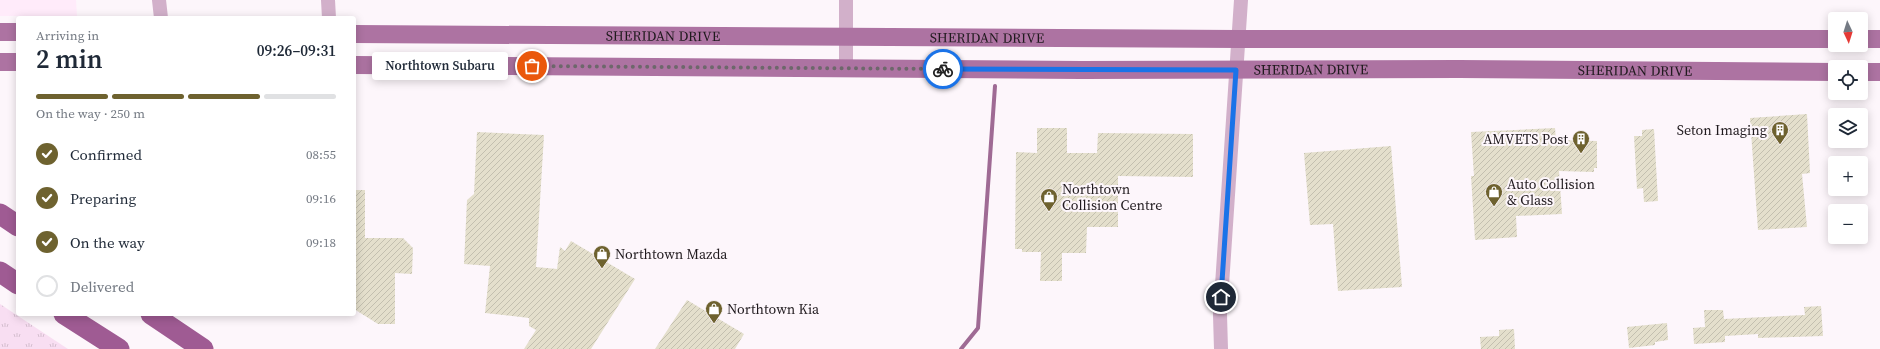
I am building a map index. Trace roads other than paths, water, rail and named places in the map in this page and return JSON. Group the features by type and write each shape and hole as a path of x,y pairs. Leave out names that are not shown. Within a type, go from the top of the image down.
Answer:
{"highway":[{"path":"0,214 16,225"},
{"path":"0,272 16,283"},
{"path":"67,316 119,349"},
{"path":"154,316 203,349"}],"main road":[{"path":"0,32 16,32"},
{"name":"SHERIDAN DRIVE","path":"356,34 1238,39 1828,39"},
{"path":"1868,39 1880,39"},
{"path":"0,62 16,62"},
{"name":"SHERIDAN DRIVE","path":"356,65 1236,70 1467,69 1828,72"},
{"path":"1868,72 1880,72"}],"street":[{"path":"159,0 160,16"},
{"path":"328,0 329,16"},
{"path":"846,0 846,68"},
{"path":"1221,349 1220,309 1241,0"}],"waterway":[{"path":"961,349 978,328 995,86"}],"place":[{"name":"Northtown Subaru","path":"532,66"},
{"name":"Seton Imaging","path":"1780,145"},
{"name":"AMVETS Post","path":"1581,154"},
{"name":"Auto Collision & Glass","path":"1494,207"},
{"name":"Northtown Collision Centre","path":"1049,212"},
{"name":"Northtown Mazda","path":"602,269"},
{"name":"Northtown Kia","path":"714,324"}]}
